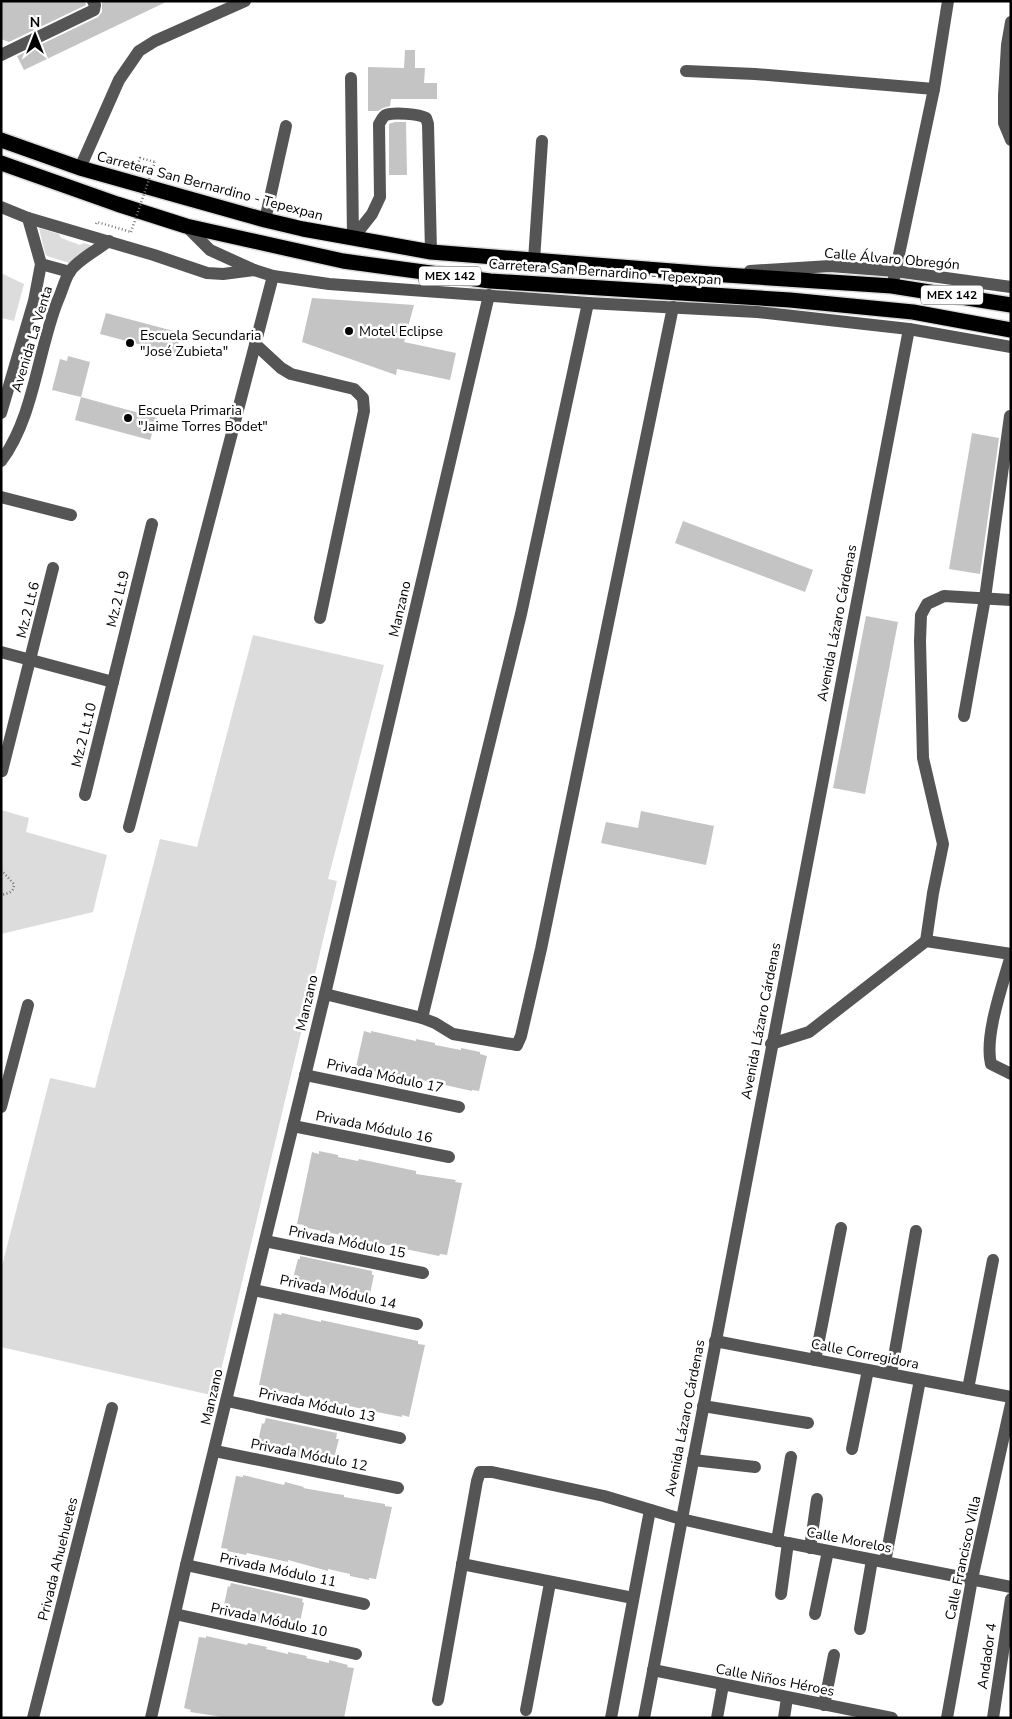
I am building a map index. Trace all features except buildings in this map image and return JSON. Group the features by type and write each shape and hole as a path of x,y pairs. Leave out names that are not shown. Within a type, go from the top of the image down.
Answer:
{"highway":[{"name":"Carretera San Bernardino - Tepexpan","path":"1,140 80,168 265,220 303,229 431,252 710,274 894,279 1011,305"},
{"name":"Carretera San Bernardino - Tepexpan","path":"1,164 108,202 186,226 343,262 490,281 790,300 913,312 1011,330"}],"street":[{"path":"1,55 94,10 95,5 93,1"},
{"path":"80,168 119,80 139,50 245,1"},
{"path":"894,279 934,89 948,1"},
{"path":"1010,30 1004,123 1011,140"},
{"path":"686,72 755,74 934,89"},
{"path":"351,78 353,238"},
{"path":"353,238 372,214 380,197 379,124 387,114 420,114 426,118 428,124 431,252"},
{"path":"265,220 286,126"},
{"path":"534,260 542,141"},
{"path":"1,207 28,218 207,273 223,274 254,270"},
{"name":"Avenida La Venta","path":"1,412 34,301 41,264 28,218"},
{"path":"186,226 210,250 254,270 273,276 328,284 588,303 757,312 908,329 1011,347"},
{"name":"Avenida La Venta","path":"1,461 12,446 22,422 54,311 70,272 82,260 110,242"},
{"path":"41,264 70,272"},
{"path":"129,827 273,276"},
{"name":"Calle Álvaro Obregón","path":"894,279 1011,287"},
{"name":"Manzano","path":"151,1718 325,994 489,295"},
{"path":"422,1018 521,614 588,303"},
{"path":"325,994 422,1018 435,1023 453,1034 517,1045 521,1036 673,307"},
{"path":"26,328 48,333"},
{"name":"Avenida Lázaro Cárdenas","path":"644,1718 714,1340 747,1178 908,329"},
{"path":"255,344 281,368 291,374 354,389 363,398 364,411 320,618"},
{"path":"964,716 985,598 1010,416"},
{"path":"1,497 71,515"},
{"name":"Mz.2 Lt.9","path":"113,682 152,524"},
{"name":"Mz.2 Lt.6","path":"2,771 53,568"},
{"path":"771,1044 809,1032 926,941 932,893 942,844 923,758 921,615 927,604 944,596 1011,600"},
{"path":"1,652 113,682"},
{"name":"Mz.2 Lt.10","path":"85,795 113,682"},
{"path":"926,941 1011,955 994,1020 989,1054 991,1064 1011,1074"},
{"path":"1,1106 28,1005"},
{"name":"Privada Módulo 17","path":"305,1075 459,1107"},
{"name":"Privada Módulo 16","path":"293,1126 449,1157"},
{"path":"815,1360 840,1228"},
{"path":"891,1374 916,1231"},
{"name":"Privada Módulo 15","path":"265,1241 423,1273"},
{"path":"968,1389 993,1260"},
{"name":"Privada Módulo 14","path":"253,1290 417,1324"},
{"name":"Calle Corregidora","path":"714,1340 1011,1397"},
{"path":"852,1449 868,1370"},
{"path":"860,1629 878,1561 920,1380"},
{"name":"Privada Módulo 13","path":"227,1401 400,1438"},
{"name":"Calle Francisco Villa","path":"948,1718 972,1579 1011,1404"},
{"path":"703,1406 808,1423"},
{"name":"Privada Ahuehuetes","path":"33,1718 112,1408"},
{"name":"Privada Módulo 12","path":"215,1451 398,1488"},
{"path":"781,1594 783,1542 791,1457"},
{"path":"692,1460 755,1468"},
{"name":"Calle Morelos","path":"462,1564 476,1481 480,1472 492,1472 595,1494 681,1519 810,1548 1011,1587"},
{"path":"810,1548 817,1498"},
{"path":"611,1718 650,1510"},
{"path":"816,1614 828,1551"},
{"path":"438,1700 462,1564 550,1583 634,1598"},
{"name":"Privada Módulo 11","path":"186,1566 364,1604"},
{"path":"526,1710 550,1583"},
{"name":"Andador 4","path":"993,1718 1011,1600"},
{"name":"Privada Módulo 10","path":"175,1614 356,1654"},
{"path":"824,1705 834,1654"},
{"name":"Calle Niños Héroes","path":"653,1670 892,1718"},
{"path":"717,1718 723,1685"},
{"path":"784,1718 787,1698"}],"path":[{"path":"97,222 131,232 155,162 140,158 138,164 148,167"},
{"path":"1,870 14,884 13,890 1,895"}],"shaded area":[{"path":"39,228 59,234 61,238 80,245 84,243 91,247 69,263 47,256"},
{"path":"1,273 24,284 14,321 2,318 1,321"},
{"path":"253,635 384,665 328,879 337,881 215,1396 1,1347 1,1270 50,1078 95,1088 160,839 197,847"},
{"path":"1,810 29,818 26,832 107,855 93,912 1,934"}],"place":[{"name":"Motel Eclipse","path":"349,331"},
{"name":"Escuela Secundaria \"José Zubieta\"","path":"130,343"},
{"name":"Escuela Primaria \"Jaime Torres Bodet\"","path":"128,418"}]}
